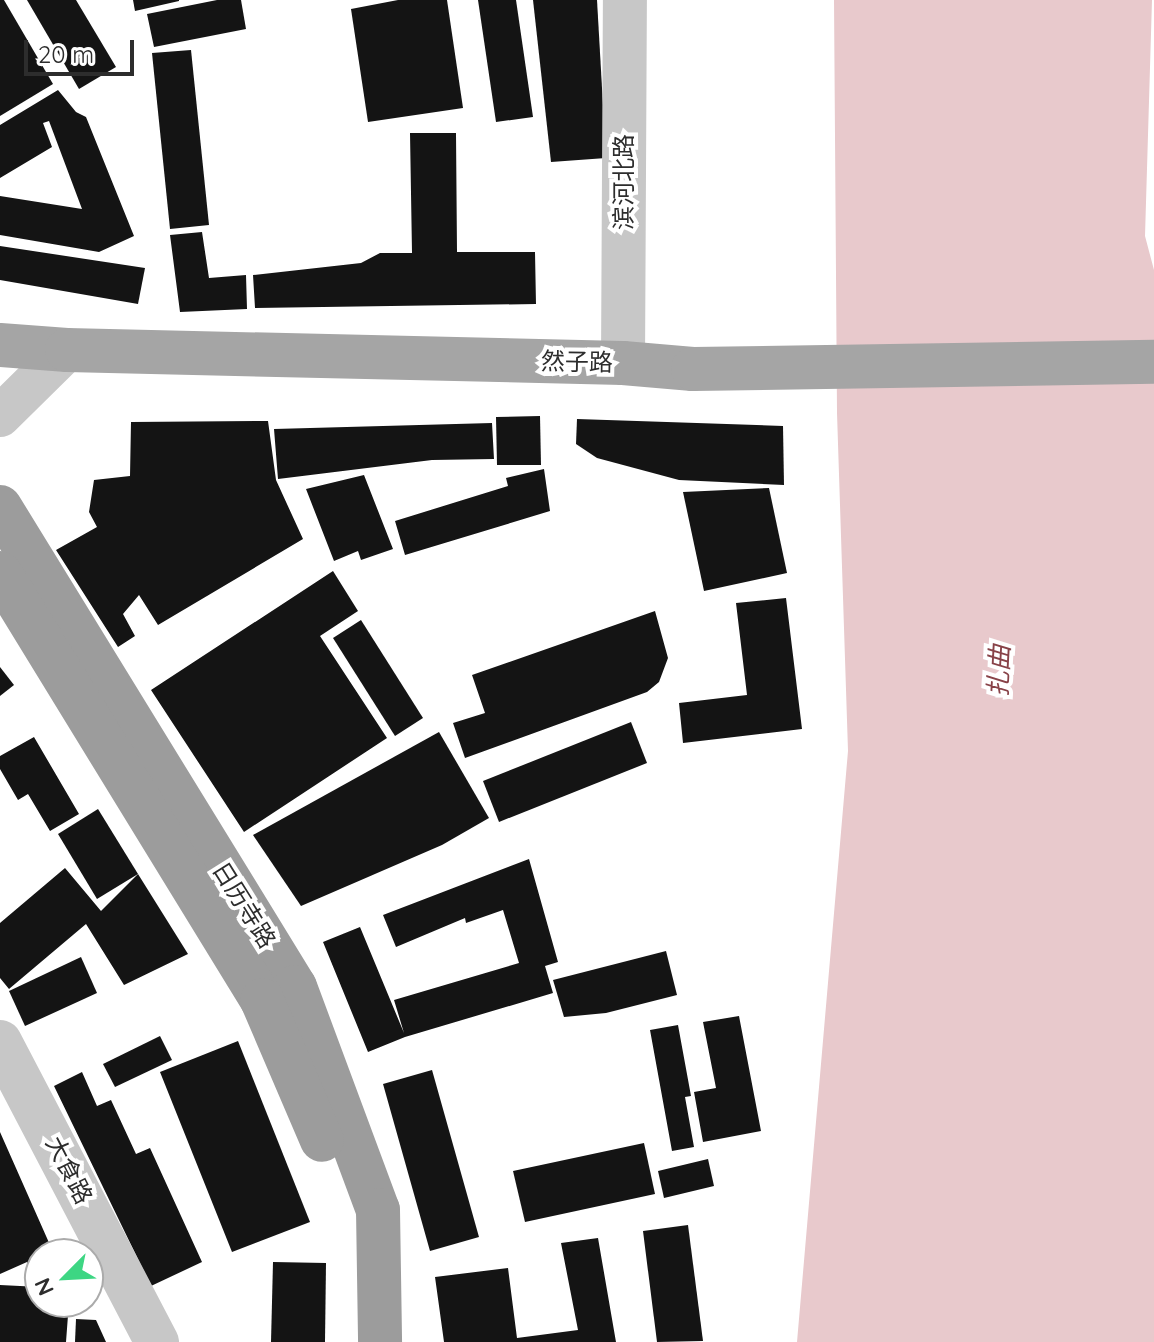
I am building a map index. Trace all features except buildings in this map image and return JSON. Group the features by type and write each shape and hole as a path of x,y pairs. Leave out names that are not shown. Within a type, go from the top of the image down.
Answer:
{"highway":[{"name":"日历寺路","path":"0,507 295,987 378,1210 380,1342"},
{"name":"日历寺路","path":"0,573 262,1000 355,1215 351,1342"}],"main road":[{"name":"然子路","path":"0,345 67,350 623,363 693,369 1154,362"}],"street":[{"name":"滨河北路","path":"623,363 625,0"},
{"path":"0,416 67,350"},
{"name":"大食路","path":"0,1042 157,1342"}],"water":[{"name":"扎曲","path":"834,0 1152,0 1145,236 1154,270 1154,1342 797,1342 848,751 837,413"}]}
